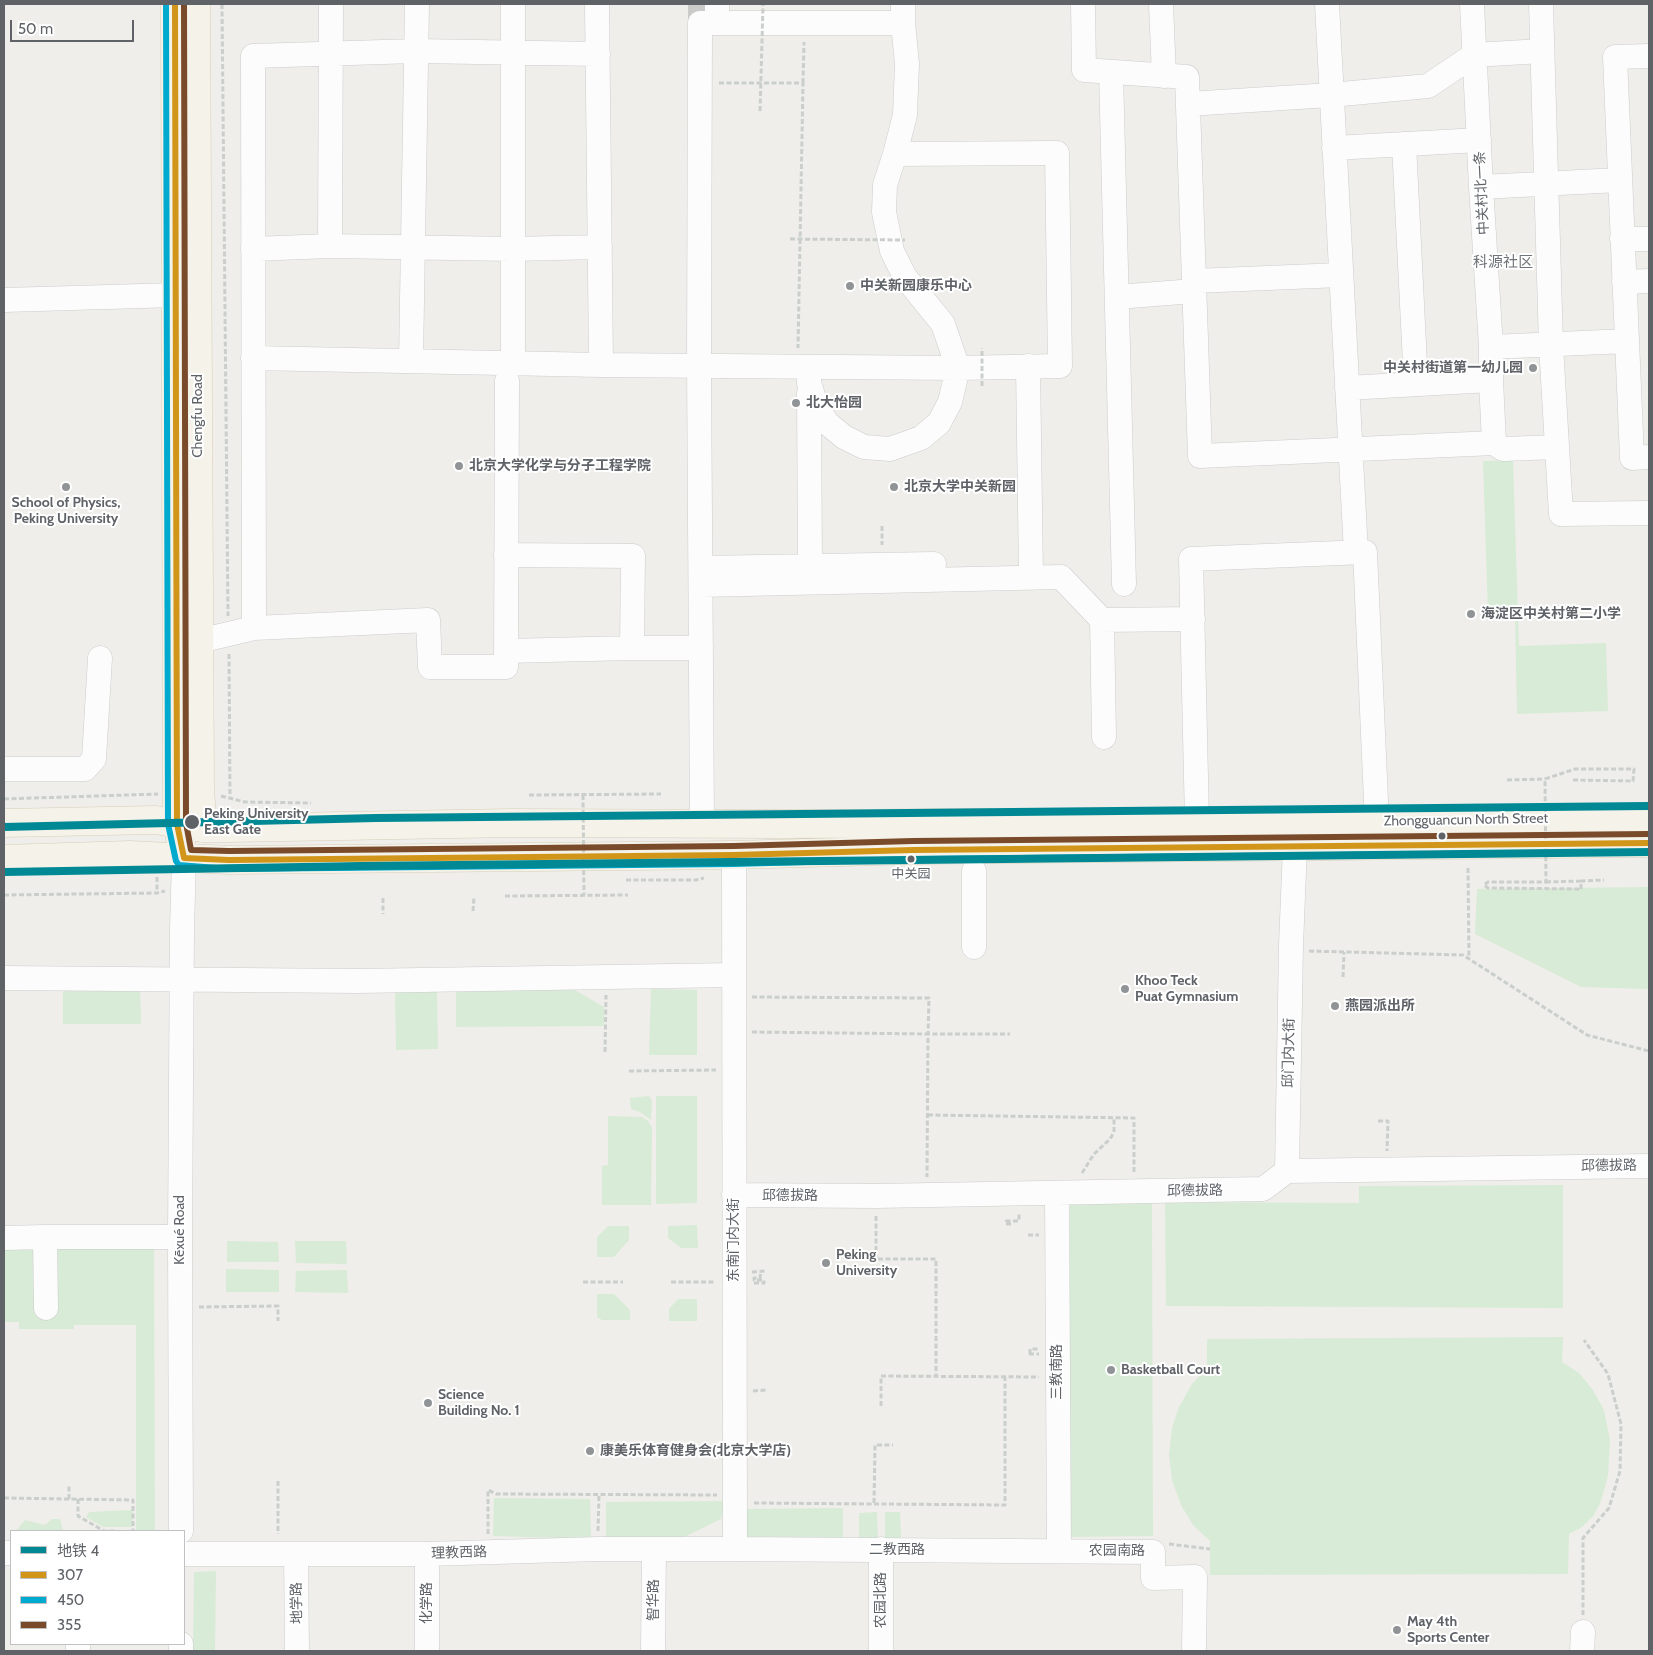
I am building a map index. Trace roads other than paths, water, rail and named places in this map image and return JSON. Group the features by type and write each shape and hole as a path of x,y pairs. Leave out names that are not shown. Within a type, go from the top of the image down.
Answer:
{"main road":[{"name":"Chengfu Road","path":"175,4 176,295 190,826"},
{"name":"Chengfu Road","path":"190,826 200,791 196,4"},
{"name":"Zhongguancun North Street","path":"4,823 156,820 190,826 1649,819"},
{"path":"184,858 190,826"},
{"name":"Zhongguancun North Street","path":"4,859 130,855 229,860 734,855 913,850 1649,842"}],"street":[{"path":"330,246 331,4"},
{"path":"411,361 417,4"},
{"path":"199,641 254,628 428,620 430,667 506,667 506,555 512,249 513,4"},
{"path":"597,4 601,366"},
{"path":"1083,4 1084,70 1187,77 1200,456 1494,442 1504,449 1557,447"},
{"path":"1161,4 1164,76"},
{"path":"1327,4 1356,552"},
{"name":"中关村北一条","path":"1472,4 1491,347 1494,442"},
{"path":"1541,4 1551,345 1561,514 1649,513"},
{"path":"702,823 699,366 700,24 717,13 805,23 903,14 908,64 904,115 895,154 885,185 884,212 892,251 905,277 943,324 958,368 950,402 939,423 921,438 890,449 864,447 844,437 827,423 816,405 805,372"},
{"path":"254,628 253,56 416,51 598,54"},
{"path":"1188,104 1331,96 1428,86 1474,55 1542,51"},
{"path":"1649,56 1615,57 1632,458 1649,457"},
{"path":"1111,72 1124,584"},
{"path":"1334,148 1479,140"},
{"path":"1404,144 1416,384"},
{"path":"253,358 411,361 510,372 601,366 699,366 805,372 1060,366 1057,153 895,154"},
{"path":"1481,187 1620,180"},
{"path":"1622,239 1649,239"},
{"path":"253,249 330,246 512,249 600,248"},
{"path":"1116,297 1194,286 1341,275"},
{"path":"1624,282 1649,281"},
{"path":"4,300 176,295"},
{"path":"1491,347 1627,341"},
{"path":"1028,366 1030,570"},
{"path":"805,372 810,566"},
{"path":"1346,388 1491,380"},
{"path":"1197,820 1192,559 1365,552 1376,801 1374,821"},
{"path":"506,555 633,556 632,648"},
{"path":"701,577 810,566 1030,570 1061,577 1102,620 1104,737"},
{"path":"701,577 1030,570"},
{"path":"1102,620 1193,618"},
{"path":"506,651 701,648"},
{"path":"4,769 85,769 94,759 100,658"},
{"name":"邱门内大街","path":"1287,1171 1291,943 1295,847"},
{"name":"东南门内大街","path":"734,855 734,1195 746,1279 735,1499 735,1549"},
{"name":"Kēxué Road","path":"181,1530 180,1237 184,858"},
{"path":"974,871 974,948"},
{"path":"4,978 358,981 606,977 734,986"},
{"name":"邱德拔路","path":"734,1195 927,1196 1263,1189 1287,1171 1649,1166"},
{"name":"三教南路","path":"1059,1551 1057,1377 1067,1193"},
{"path":"45,1237 46,1308"},
{"path":"4,1238 180,1237"},
{"name":"理教西路","path":"185,1554 427,1554 598,1549 735,1549"},
{"name":"二教西路","path":"735,1549 1059,1551"},
{"name":"农园北路","path":"881,1549 881,1651"},
{"name":"智华路","path":"653,1651 654,1550"},
{"name":"农园南路","path":"1059,1551 1153,1552 1153,1578 1195,1577 1194,1651"},
{"name":"化学路","path":"427,1554 427,1651"},
{"name":"地学路","path":"287,1555 297,1651"}],"tunnel":[{"path":"700,4 700,23"}],"metro line":[{"name":"4","path":"4,827 376,818 1649,806"},
{"name":"4","path":"4,872 361,866 1649,852"}],"place":[{"name":"中关新园康乐中心","path":"850,286"},
{"name":"中关村街道第一幼儿园","path":"1533,368"},
{"name":"北大怡园","path":"796,403"},
{"name":"北京大学化学与分子工程学院","path":"459,466"},
{"name":"School of Physics, Peking University","path":"66,487"},
{"name":"北京大学中关新园","path":"894,487"},
{"name":"海淀区中关村第二小学","path":"1471,614"},
{"name":"Peking University East Gate","path":"192,822"},
{"name":"中关园","path":"911,859"},
{"name":"Khoo Teck Puat Gymnasium","path":"1125,989"},
{"name":"燕园派出所","path":"1335,1006"},
{"name":"Peking University","path":"826,1263"},
{"name":"Basketball Court","path":"1111,1370"},
{"name":"Science Building No. 1","path":"428,1403"},
{"name":"康美乐体育健身会(北京大学店)","path":"590,1451"},
{"name":"May 4th Sports Center","path":"1397,1630"}],"district":[{"name":"科源社区","path":"1503,263"}]}
